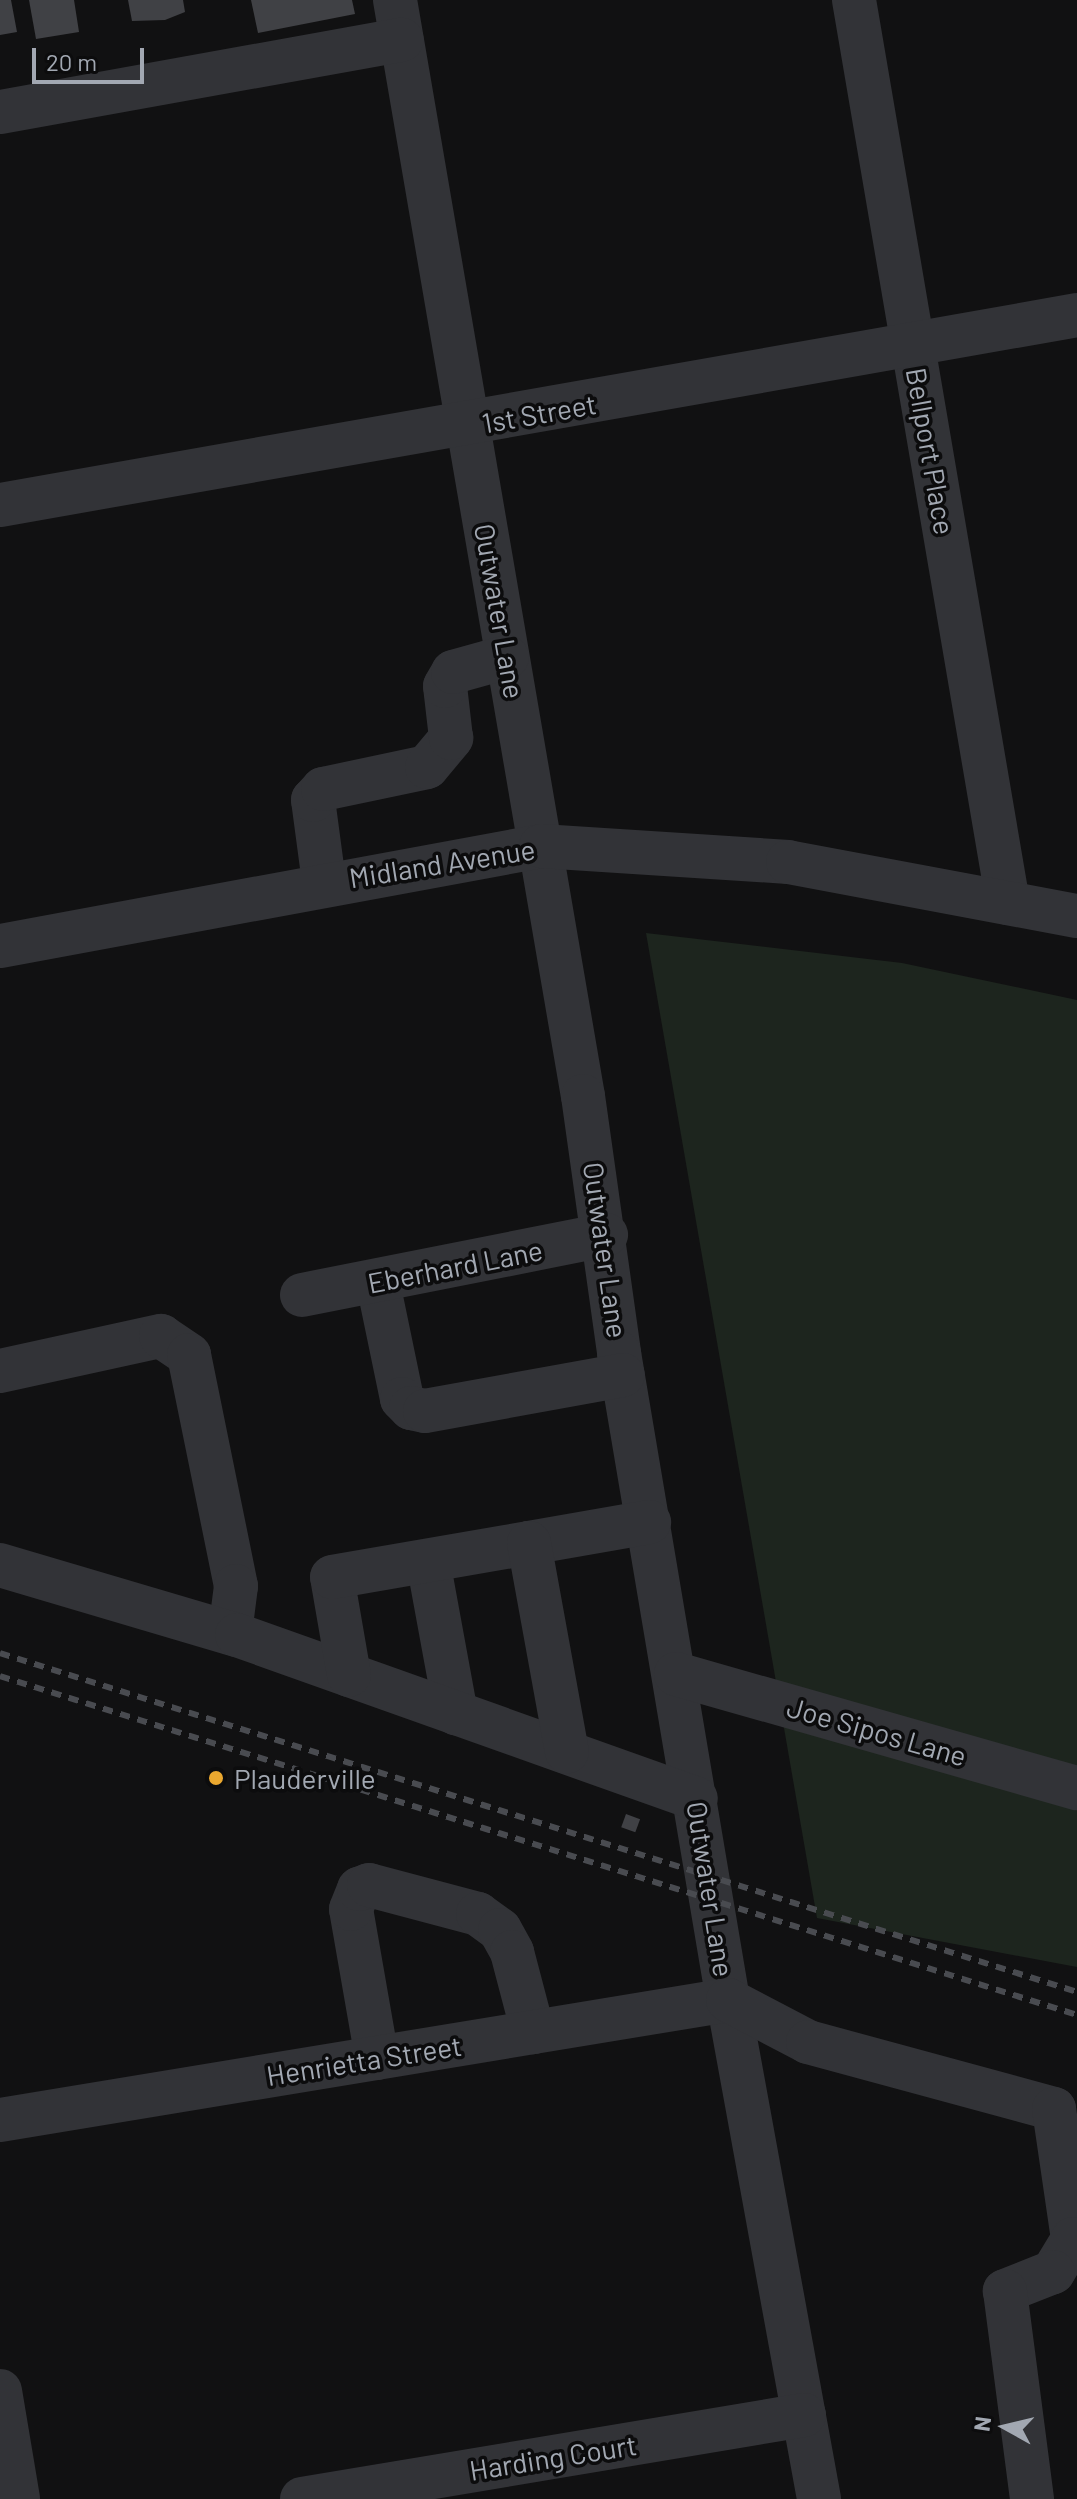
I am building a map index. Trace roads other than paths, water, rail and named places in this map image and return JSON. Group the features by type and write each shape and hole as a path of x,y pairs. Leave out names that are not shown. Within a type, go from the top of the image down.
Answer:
{"street":[{"name":"Bellport Place","path":"854,0 1008,903"},
{"path":"0,112 398,20"},
{"name":"Outwater Lane","path":"398,20 606,1235 623,1375 676,1674 728,2000 819,2499"},
{"name":"1st Street","path":"0,505 468,426 1077,315"},
{"path":"324,882 313,800 323,789 427,767 451,738 445,686 453,672 507,657"},
{"name":"Midland Avenue","path":"0,946 324,882 541,846 788,862 1077,916"},
{"name":"Eberhard Lane","path":"302,1295 378,1283 606,1235"},
{"path":"378,1283 402,1399 411,1408 425,1411 623,1375"},
{"path":"0,1371 161,1336 189,1355 236,1586 230,1633"},
{"path":"349,1675 332,1577 649,1522"},
{"path":"529,1543 567,1752"},
{"path":"428,1561 456,1713"},
{"path":"0,1565 230,1633 696,1798"},
{"name":"Joe Sipos Lane","path":"676,1674 1077,1788"},
{"path":"377,2058 351,1909 359,1889 369,1885 478,1914 500,1930 512,1952 533,2032"},
{"path":"728,2000 808,2042 1054,2109 1073,2239 1053,2272 1005,2291 1032,2499"},
{"name":"Henrietta Street","path":"0,2120 728,2000"},
{"path":"0,2391 18,2499"},
{"name":"Harding Court","path":"302,2499 804,2415"}],"railway":[{"path":"0,1653 1077,1992"},
{"path":"0,1676 1077,2015"}],"place":[{"name":"Plauderville","path":"216,1778"}]}
